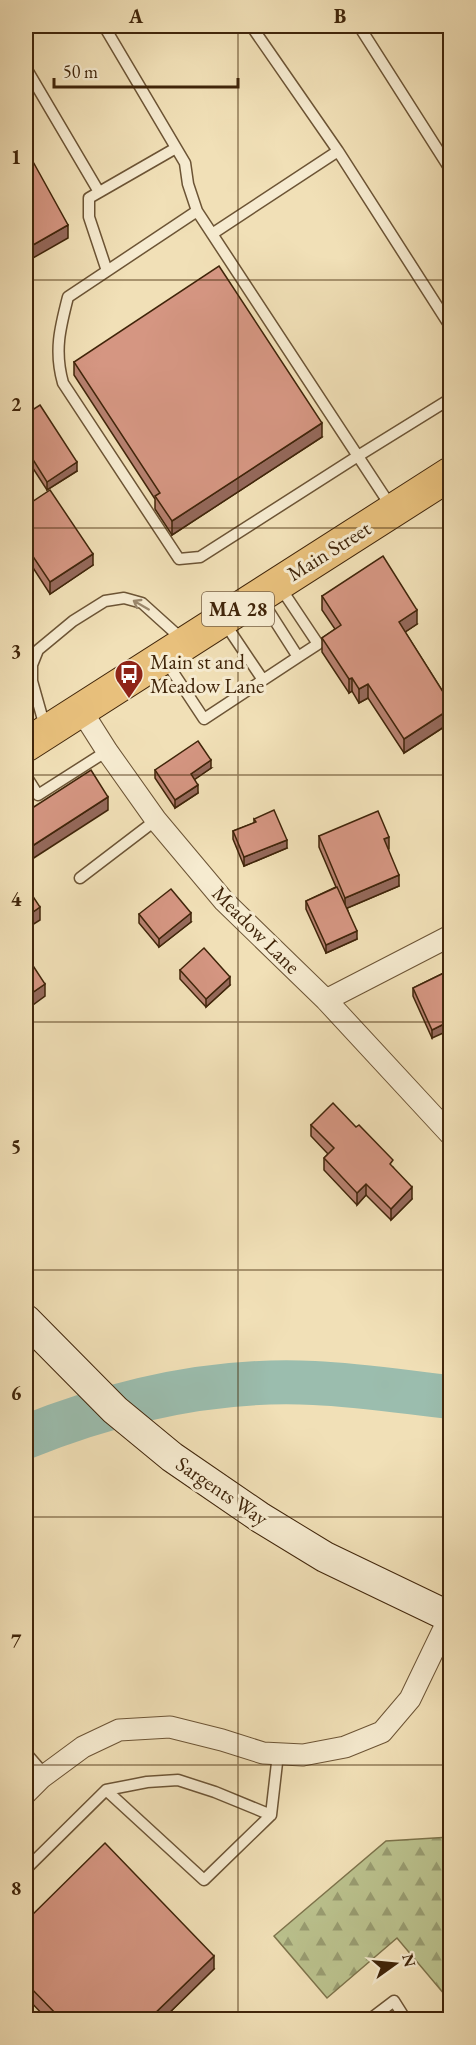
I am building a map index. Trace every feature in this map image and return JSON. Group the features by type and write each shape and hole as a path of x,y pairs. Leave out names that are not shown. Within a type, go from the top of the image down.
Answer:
{"main road":[{"name":"Main Street","path":"36,738 450,474"},
{"name":"Sargents Way","path":"26,1320 65,1362 172,1458 261,1518 325,1557 450,1616"}],"street":[{"name":"Meadow Lane","path":"81,710 106,751 156,820 224,901 326,1000 450,1134"},
{"path":"326,1000 450,936"},
{"path":"26,1793 45,1775 83,1747 119,1730 170,1727 263,1753 303,1755 345,1748 382,1732 410,1699 450,1616"}],"lane":[{"path":"104,26 185,163 188,184 197,211 393,510"},
{"path":"254,26 252,27 338,151 450,326"},
{"path":"359,26 450,170"},
{"path":"26,68 99,192"},
{"path":"107,271 89,217 89,198 176,148"},
{"path":"212,234 338,151"},
{"path":"197,211 68,297 59,332 58,366 63,383 179,559 200,557 450,399"},
{"path":"268,590 298,657"},
{"path":"36,738 33,665 38,650 72,621 105,601 124,598 142,603 174,650 204,719 318,644 268,590"},
{"path":"223,619 263,680"},
{"path":"26,776 38,795 106,751"},
{"path":"80,878 156,820"},
{"path":"26,1753 45,1775"},
{"path":"106,1790 204,1880 271,1815 278,1754"},
{"path":"26,1869 106,1790 147,1782 178,1780 215,1792 271,1815"},
{"path":"369,2019 394,2001 406,2019"}],"green space":[{"path":"450,1837 450,2001 397,1938 327,1998 274,1936 386,1841"}],"building":[{"path":"26,149 68,225 26,249"},
{"path":"219,266 322,423 172,521 155,496 160,493 74,362"},
{"path":"40,405 77,462 47,482 26,451 26,414"},
{"path":"50,490 93,554 50,582 26,546 26,506"},
{"path":"383,556 417,610 399,622 450,703 450,709 404,739 368,684 359,689 352,678 349,679 322,638 341,625 322,596"},
{"path":"198,741 211,760 191,774 198,785 175,800 155,770"},
{"path":"91,770 108,797 26,850 26,812"},
{"path":"274,810 287,840 244,857 233,831 256,822 254,819"},
{"path":"378,811 389,837 384,839 399,875 345,898 319,836"},
{"path":"26,886 40,907 26,917"},
{"path":"337,887 357,931 326,945 306,901"},
{"path":"171,889 191,913 159,939 139,914"},
{"path":"204,948 230,977 206,999 180,970"},
{"path":"26,955 45,984 26,997"},
{"path":"450,970 450,1021 432,1030 413,988"},
{"path":"333,1103 356,1127 359,1125 393,1160 390,1164 412,1187 391,1209 366,1184 357,1193 324,1158 334,1148 311,1125"},
{"path":"105,1843 214,1956 149,2019 61,2019 26,1983 26,1921"}],"waterway":[{"path":"26,1437 131,1402 203,1388 240,1384 277,1382 331,1384 450,1397"}],"place":[{"name":"Main st and Meadow Lane","path":"129,700"}]}
